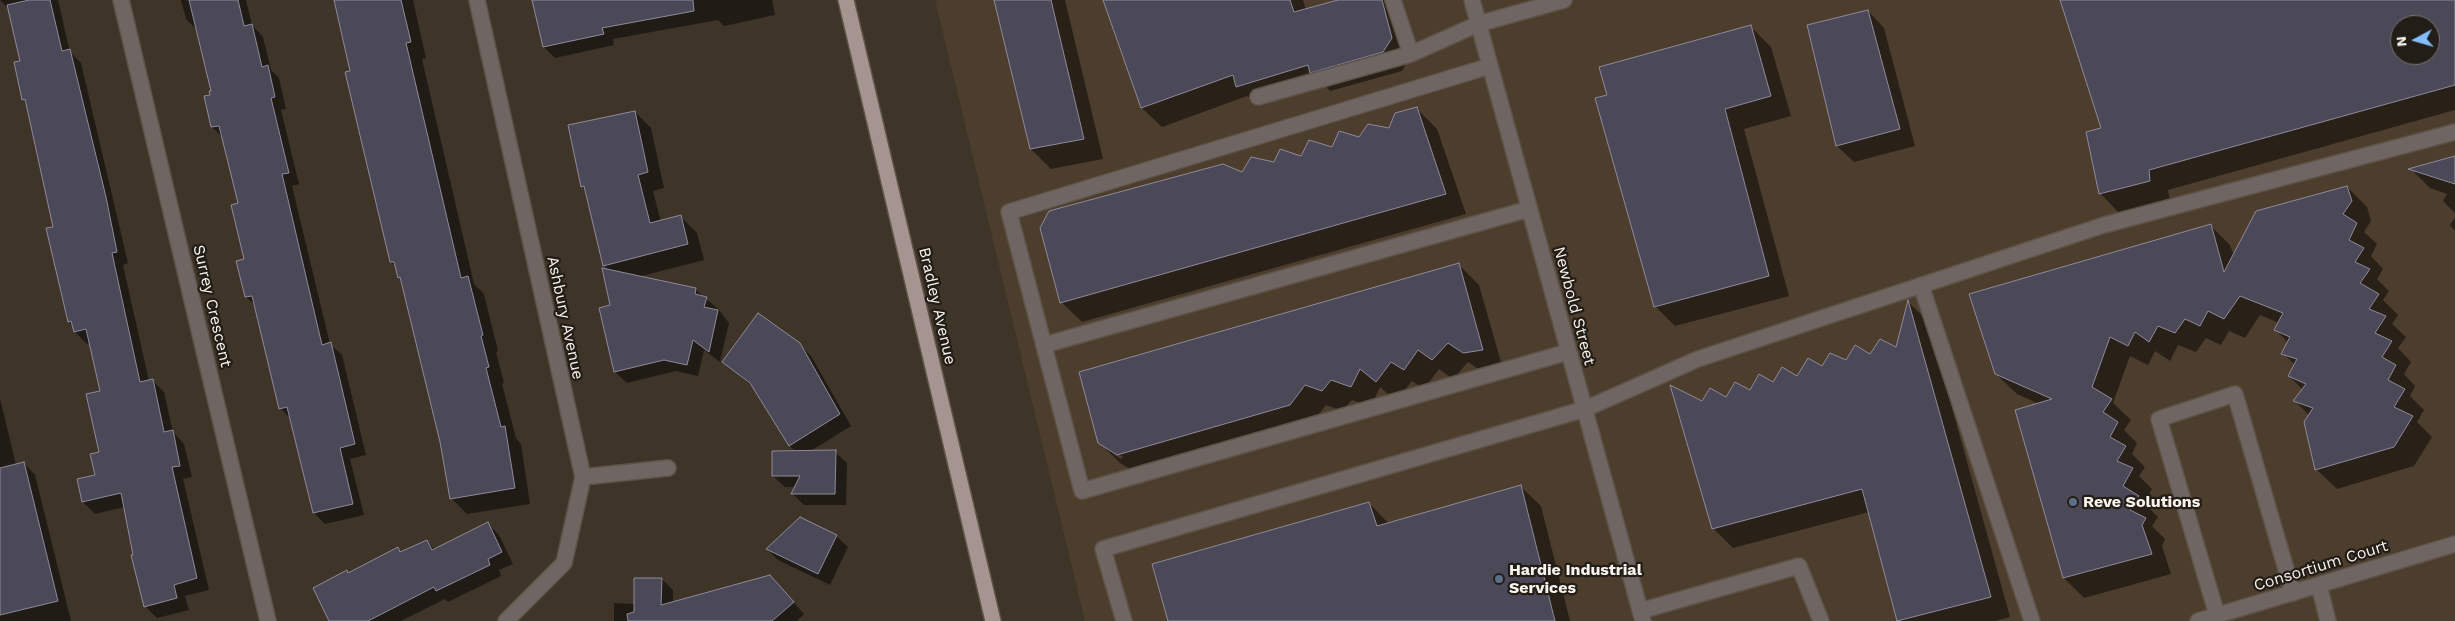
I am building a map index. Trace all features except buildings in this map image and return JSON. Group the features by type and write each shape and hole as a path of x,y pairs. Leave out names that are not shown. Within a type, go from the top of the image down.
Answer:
{"main road":[{"name":"Bradley Avenue","path":"846,0 993,621"}],"street":[{"name":"Surrey Crescent","path":"121,0 268,621"},
{"name":"Ashbury Avenue","path":"477,0 583,478 564,563 506,621"},
{"path":"1393,0 1411,54"},
{"name":"Newbold Street","path":"1472,0 1641,616"},
{"path":"1258,97 1411,54 1478,24 1564,0"},
{"path":"1490,66 1009,212 1082,491 1568,352"},
{"path":"1124,621 1103,549 1584,409 1698,359 2104,225 2455,132"},
{"path":"1044,346 1529,209"},
{"path":"1921,285 2032,621"},
{"path":"2217,615 2159,419 2235,394 2293,593"},
{"path":"583,478 668,468"},
{"name":"Consortium Court","path":"2198,621 2217,615 2243,614 2293,593 2455,544"},
{"path":"1641,616 1799,566 1821,621"},
{"path":"2319,585 2328,621"}],"shaded area":[{"path":"935,0 2455,0 2455,621 1085,621"}],"place":[{"name":"Reve Solutions","path":"2073,502"},
{"name":"Hardie Industrial Services","path":"1499,579"}]}
